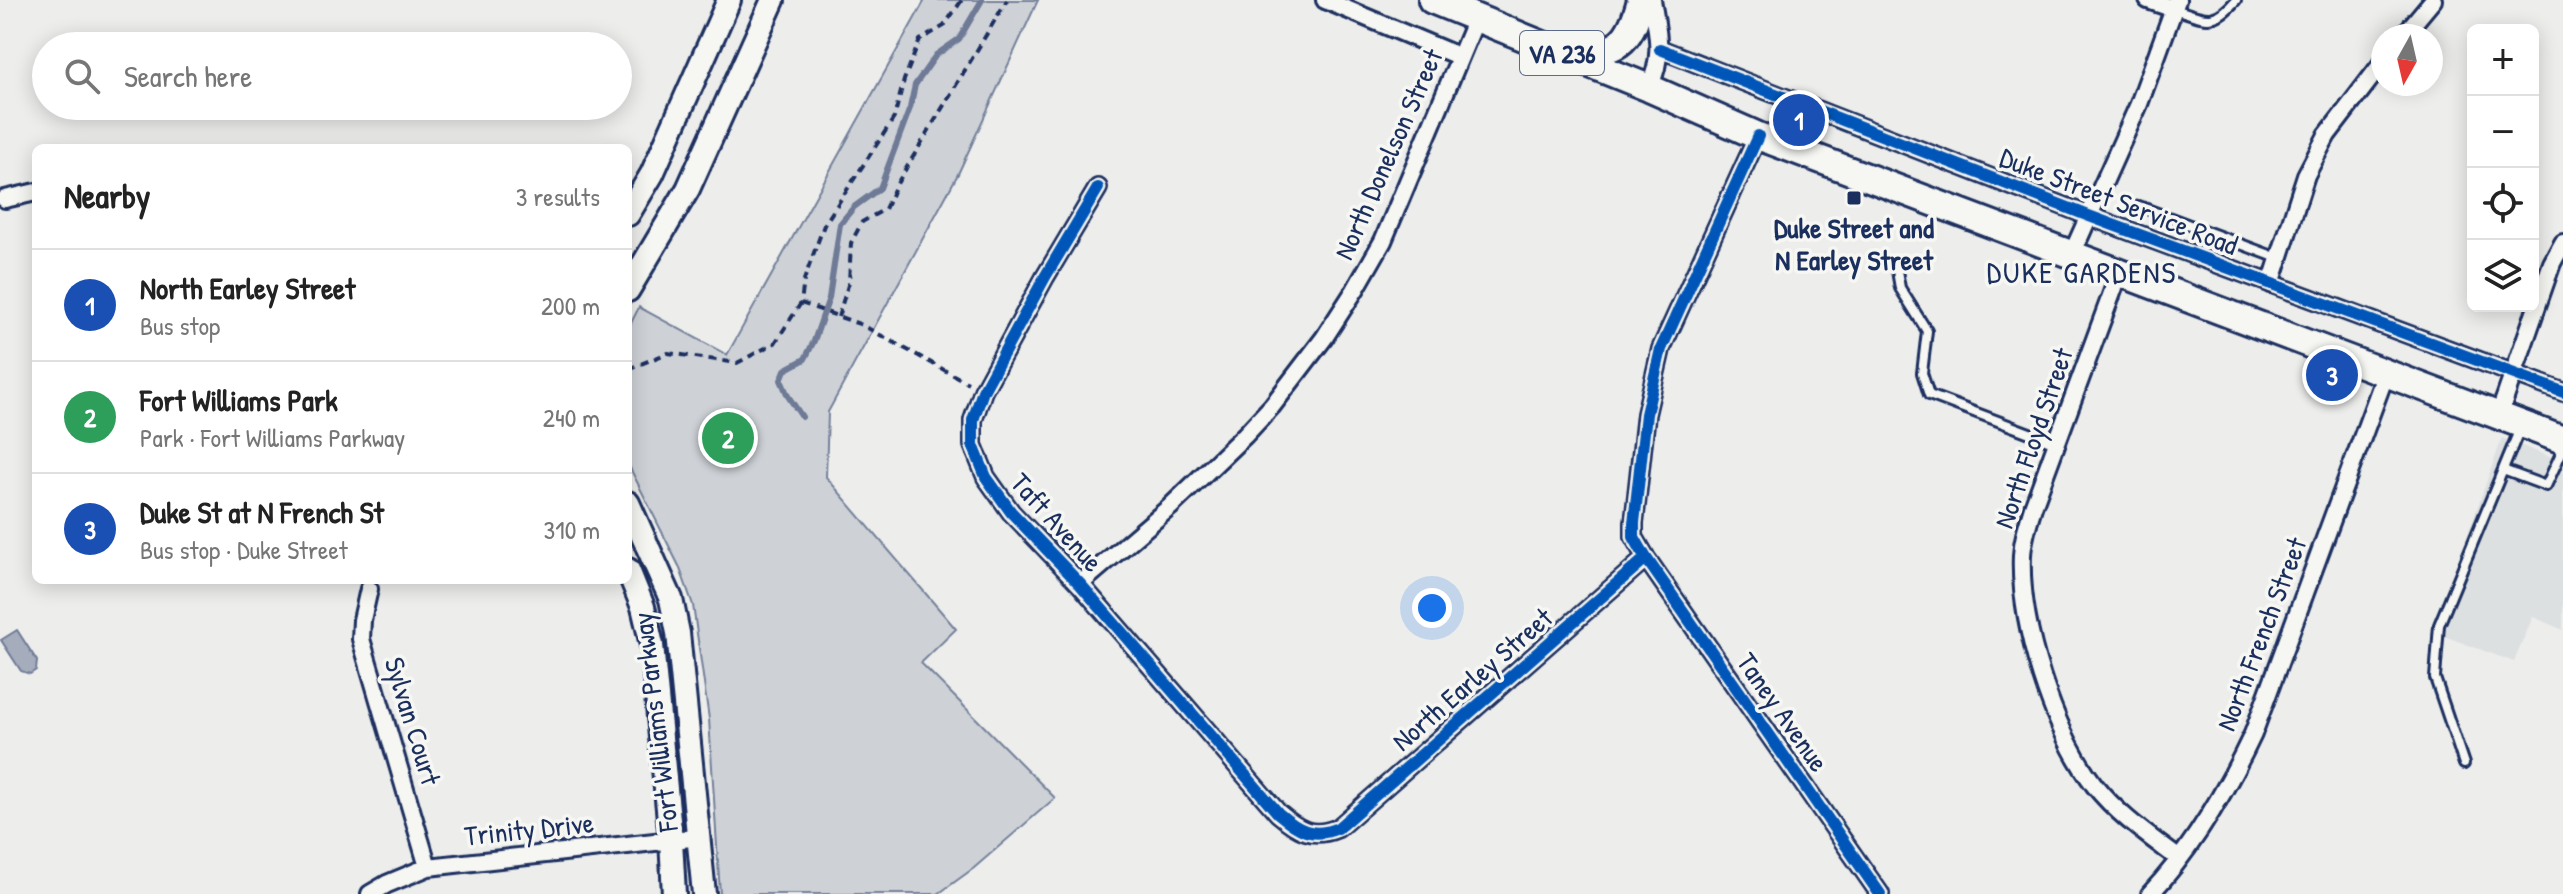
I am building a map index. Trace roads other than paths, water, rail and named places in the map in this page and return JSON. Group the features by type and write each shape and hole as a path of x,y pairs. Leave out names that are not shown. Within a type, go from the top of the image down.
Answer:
{"main road":[{"name":"VA 236","path":"1432,0 1758,136 2563,440"},
{"path":"1567,55 1601,52 1620,44 1635,23 1641,0"}],"street":[{"path":"632,207 652,174 729,0"},
{"path":"632,283 688,189 773,0"},
{"path":"1325,0 1458,56"},
{"path":"1649,88 1660,49 1652,0"},
{"path":"2071,256 2139,104 2175,4 2148,0"},
{"path":"2413,24 2433,0"},
{"name":"North Donelson Street","path":"1080,584 1170,507 1245,435 1281,395 1324,338 1383,241 1476,19"},
{"name":"Duke Street Service Road","path":"1660,49 2089,216 2563,392"},
{"path":"2271,284 2306,175 2327,135 2371,78"},
{"path":"1646,558 1634,537 1634,523 1646,414 1661,349 1758,136"},
{"name":"Taft Avenue","path":"1098,188 983,391 973,420 973,445 986,477 1011,512 1080,584 1278,813 1300,829 1312,833"},
{"path":"5,199 32,193"},
{"path":"2510,419 2513,372 2552,263 2563,243"},
{"name":"North Floyd Street","path":"2119,274 2029,519 2022,551 2025,609 2050,699 2094,784 2123,816 2178,858"},
{"name":"North French Street","path":"2150,894 2226,789 2253,734 2386,373"},
{"name":"Fort Williams Parkway","path":"632,512 671,599 678,633 704,894"},
{"name":"North Earley Street","path":"1312,833 1325,834 1350,819 1646,558"},
{"name":"Taney Avenue","path":"1646,558 1880,894"},
{"name":"Fort Williams Parkway","path":"632,580 643,607 652,645 674,894"},
{"name":"Sylvan Court","path":"369,589 361,639 428,867"},
{"name":"Trinity Drive","path":"370,894 428,867 700,837"}],"lane":[{"path":"2175,4 2207,19 2223,15 2236,0"},
{"path":"2139,206 2278,258"},
{"path":"1896,265 1900,288 1927,331 1922,373 1929,395 2056,443"},
{"path":"2464,764 2435,678 2439,625 2503,470 2510,419"},
{"path":"2503,470 2546,486 2563,449"}],"water":[{"path":"17,630 37,661 36,670 30,674 21,671 1,640"}],"waterway":[{"path":"802,417 781,380 785,370 805,359 814,341 829,298 840,224 854,207 880,188 910,108 915,85 936,55 959,39 982,0"}],"place":[{"name":"North Earley Street","path":"1799,120"},
{"name":"Duke Street and N Earley Street","path":"1854,198"},
{"name":"Duke St at N French St","path":"2332,375"},
{"name":"Fort Williams Park","path":"728,438"}],"district":[{"name":"DUKE GARDENS","path":"2082,272"}]}
